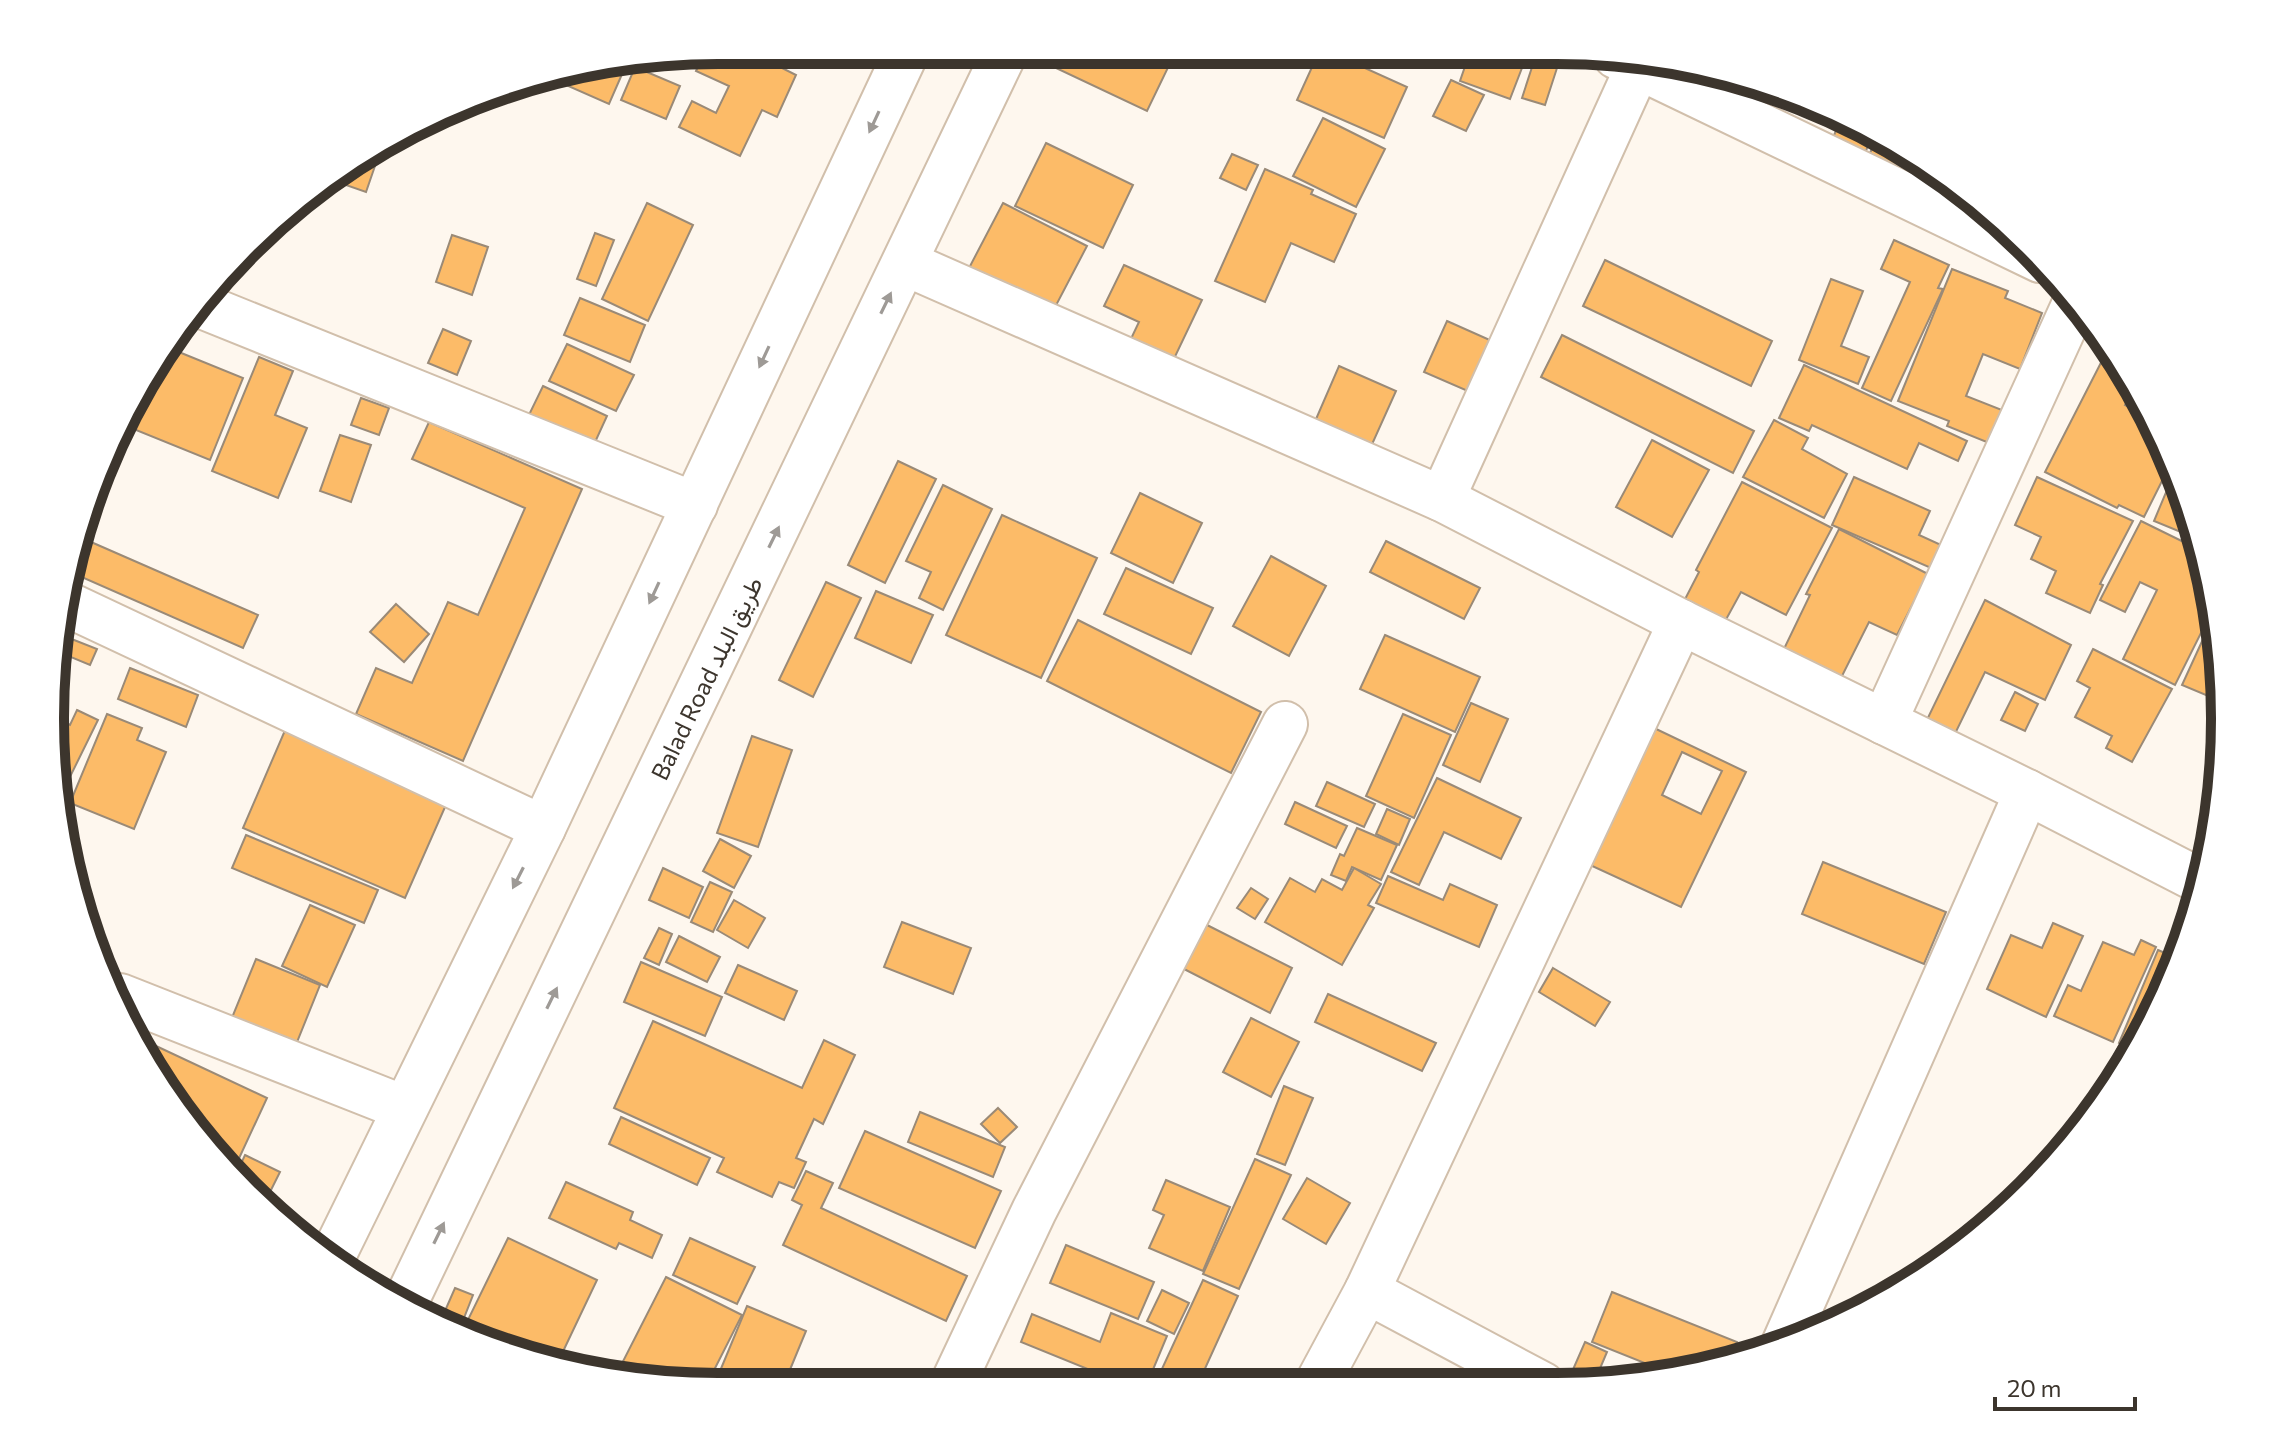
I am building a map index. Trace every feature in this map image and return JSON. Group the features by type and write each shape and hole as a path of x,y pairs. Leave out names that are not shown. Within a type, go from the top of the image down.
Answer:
{"main road":[{"path":"336,1249 543,828 901,64"},
{"name":"Balad Road طريق البلد","path":"409,1295 999,64"},
{"path":"1442,499 1628,68"},
{"path":"1661,73 2006,243"},
{"path":"905,263 1442,499 2191,877"},
{"path":"208,309 695,505"},
{"path":"1884,722 2070,313"},
{"path":"74,607 543,828"},
{"path":"1323,1373 1367,1291 1681,622"},
{"path":"958,1373 1041,1197 1285,724"},
{"path":"1791,1329 2027,792"},
{"path":"127,999 404,1108"},
{"path":"1367,1291 1521,1373"}],"building":[{"path":"699,64 784,64 782,68 796,75 777,117 762,110 740,156 679,127 692,101 716,113 729,86 696,71"},
{"path":"1058,64 1170,64 1147,111 1056,68"},
{"path":"1313,64 1356,64 1407,87 1384,138 1297,100"},
{"path":"1466,64 1524,64 1510,99 1460,81"},
{"path":"1533,64 1557,68 1545,105 1522,98"},
{"path":"640,69 680,86 666,119 621,100 634,70"},
{"path":"623,72 609,104 562,83"},
{"path":"1451,80 1484,95 1466,131 1433,116"},
{"path":"1323,118 1385,149 1356,207 1293,176"},
{"path":"1837,127 1869,144 1864,156 1831,143"},
{"path":"1046,143 1133,185 1103,248 1015,206"},
{"path":"1873,146 1907,166 1905,171 1869,155"},
{"path":"1232,154 1258,165 1246,190 1220,178"},
{"path":"371,165 375,166 366,192 342,184"},
{"path":"1265,169 1313,190 1311,194 1356,214 1334,262 1291,243 1265,302 1215,281"},
{"path":"647,203 693,225 648,321 602,299"},
{"path":"1003,203 1087,246 1052,313 968,270"},
{"path":"595,233 614,240 596,286 577,279"},
{"path":"452,235 488,247 472,295 436,282"},
{"path":"1894,240 1949,265 1938,288 1943,289 1891,401 1862,388 1910,282 1881,269"},
{"path":"1605,260 1772,341 1751,386 1583,306"},
{"path":"1124,265 1202,300 1171,365 1128,345 1139,322 1104,306"},
{"path":"1952,269 2008,291 2005,298 2042,313 2020,369 1983,354 1966,396 2007,412 1994,445 1947,426 1949,421 1898,401"},
{"path":"1831,279 1863,291 1841,346 1869,357 1858,384 1799,360"},
{"path":"580,298 645,325 630,362 564,335"},
{"path":"1447,321 1492,341 1470,392 1424,372"},
{"path":"443,329 471,341 457,375 428,363"},
{"path":"1562,335 1754,431 1733,473 1541,377"},
{"path":"567,344 634,375 616,411 549,381"},
{"path":"177,351 243,378 210,460 131,428"},
{"path":"259,357 293,371 275,415 307,428 278,498 212,471"},
{"path":"2103,358 2128,400 2125,405 2133,409 2144,429 2164,477 2144,517 2119,505 2117,508 2045,472"},
{"path":"1804,365 1967,441 1958,461 1919,443 1907,469 1812,425 1809,431 1779,418"},
{"path":"1339,366 1396,391 1369,451 1313,426"},
{"path":"543,386 607,416 591,451 526,421"},
{"path":"361,398 389,408 379,435 351,425"},
{"path":"1774,420 1808,438 1802,449 1847,474 1824,518 1743,477"},
{"path":"429,422 582,489 463,761 356,714 376,668 412,683 448,602 478,615 525,508 412,459"},
{"path":"340,435 371,445 351,502 320,491"},
{"path":"1652,440 1709,470 1672,537 1616,507"},
{"path":"898,461 936,479 885,583 848,565"},
{"path":"1854,477 1930,511 1919,535 1941,545 1931,568 1832,525"},
{"path":"2037,477 2133,521 2100,584 2103,585 2090,613 2046,593 2056,571 2031,559 2041,537 2015,525"},
{"path":"1742,482 1832,528 1786,615 1741,592 1723,625 1682,605 1699,572 1696,570"},
{"path":"943,485 992,509 943,610 919,598 931,572 906,561"},
{"path":"2168,487 2184,533 2154,521"},
{"path":"1140,493 1202,523 1173,583 1111,553"},
{"path":"1002,515 1097,558 1041,678 946,635"},
{"path":"2141,521 2187,544 2204,627 2175,685 2123,659 2157,590 2140,582 2125,612 2100,600"},
{"path":"1839,529 1928,574 1897,635 1869,622 1839,682 1782,653 1810,595 1806,594"},
{"path":"1386,541 1480,588 1464,619 1370,572"},
{"path":"91,542 258,615 243,648 80,576"},
{"path":"1271,556 1326,586 1289,656 1233,626"},
{"path":"1126,568 1213,608 1191,654 1104,614"},
{"path":"826,582 861,598 813,697 779,680"},
{"path":"876,591 933,615 911,663 855,638"},
{"path":"1985,600 2071,645 2045,700 1985,672 1950,744 1922,730"},
{"path":"396,604 429,634 404,662 370,632"},
{"path":"1078,620 1261,712 1231,773 1047,681"},
{"path":"2205,634 2210,697 2182,685"},
{"path":"1385,635 1480,677 1455,732 1360,689"},
{"path":"69,638 97,649 90,665 67,656"},
{"path":"2093,649 2172,689 2132,762 2106,748 2112,736 2075,717 2090,688 2077,681"},
{"path":"130,668 198,695 186,727 118,699"},
{"path":"2015,692 2038,704 2025,731 2001,720"},
{"path":"1471,703 1508,719 1480,782 1443,765"},
{"path":"77,710 98,720 67,782 64,722 70,725"},
{"path":"107,714 142,728 137,740 166,752 134,829 70,803"},
{"path":"1403,714 1451,735 1414,818 1366,796"},
{"path":"286,728 449,798 405,898 243,828"},
{"path":"1654,728 1746,772 1681,907 1590,865","holes":["1682,752 1722,771 1701,814 1662,795"]},
{"path":"752,736 792,750 758,847 717,833"},
{"path":"1437,778 1521,818 1501,859 1444,832 1419,885 1391,872"},
{"path":"1327,782 1375,804 1364,827 1316,806"},
{"path":"1295,802 1347,826 1336,848 1285,824"},
{"path":"1387,809 1410,819 1399,845 1376,834"},
{"path":"1357,828 1397,845 1381,880 1352,867 1346,881 1331,875"},
{"path":"246,835 378,890 364,923 232,868"},
{"path":"720,839 751,856 734,888 703,871"},
{"path":"1823,862 1946,912 1924,964 1802,914"},
{"path":"663,868 703,887 689,918 649,900"},
{"path":"1354,868 1381,884 1368,905 1374,908 1342,965 1265,922 1290,878 1315,892 1322,879 1342,890"},
{"path":"1388,876 1443,900 1450,884 1497,905 1479,947 1376,903"},
{"path":"710,882 732,892 713,932 691,922"},
{"path":"1251,888 1268,899 1255,919 1237,908"},
{"path":"734,900 765,918 748,948 717,930"},
{"path":"310,905 355,925 327,987 282,966"},
{"path":"902,922 971,948 953,994 884,967"},
{"path":"2053,923 2083,936 2046,1017 1987,989 2011,935 2042,948"},
{"path":"1205,924 1292,968 1270,1013 1182,968"},
{"path":"659,928 672,934 659,965 644,958"},
{"path":"679,936 720,957 707,982 666,962"},
{"path":"2141,940 2156,947 2113,1042 2054,1016 2068,985 2081,991 2103,942 2134,955"},
{"path":"2158,950 2167,954 2144,1008 2124,1045 2119,1043"},
{"path":"256,959 320,985 293,1052 229,1025"},
{"path":"641,962 722,997 705,1036 624,1002"},
{"path":"738,965 797,991 784,1020 725,993"},
{"path":"1553,968 1610,1002 1595,1026 1539,992"},
{"path":"1328,994 1436,1043 1422,1071 1315,1022"},
{"path":"1251,1018 1299,1042 1271,1097 1223,1072"},
{"path":"653,1021 802,1088 824,1040 855,1055 823,1124 814,1119 796,1158 806,1162 794,1188 779,1182 772,1197 717,1172 724,1158 614,1108"},
{"path":"151,1043 267,1098 237,1162 199,1117"},
{"path":"2119,1046 2122,1047 2106,1074"},
{"path":"1284,1086 1313,1098 1285,1165 1257,1154"},
{"path":"998,1108 1017,1127 1000,1143 981,1124"},
{"path":"920,1112 1005,1147 993,1177 908,1142"},
{"path":"621,1117 710,1158 697,1185 609,1144"},
{"path":"865,1131 1001,1191 975,1248 839,1188"},
{"path":"245,1155 280,1172 269,1194 256,1181 240,1165"},
{"path":"1255,1159 1291,1175 1239,1289 1203,1274"},
{"path":"806,1171 833,1183 821,1208 967,1276 946,1321 783,1245 802,1205 792,1200"},
{"path":"1307,1178 1350,1203 1326,1244 1283,1219"},
{"path":"1166,1180 1230,1207 1203,1271 1149,1248 1164,1215 1153,1210"},
{"path":"566,1182 633,1212 630,1220 662,1235 652,1258 619,1243 616,1249 549,1218"},
{"path":"508,1238 597,1280 562,1354 467,1322"},
{"path":"690,1238 755,1267 737,1304 673,1275"},
{"path":"1066,1245 1154,1282 1138,1319 1050,1283"},
{"path":"666,1277 742,1315 713,1373 621,1365"},
{"path":"1203,1280 1238,1296 1203,1373 1160,1373"},
{"path":"455,1288 473,1295 463,1321 444,1313"},
{"path":"1162,1290 1189,1303 1174,1334 1147,1321"},
{"path":"1612,1292 1737,1342 1734,1348 1726,1351 1651,1366 1592,1342"},
{"path":"747,1306 806,1331 789,1372 792,1373 720,1371"},
{"path":"1111,1313 1167,1336 1152,1373 1097,1373 1021,1342 1032,1314 1100,1342"},
{"path":"1585,1342 1607,1352 1599,1372 1572,1373"}]}
